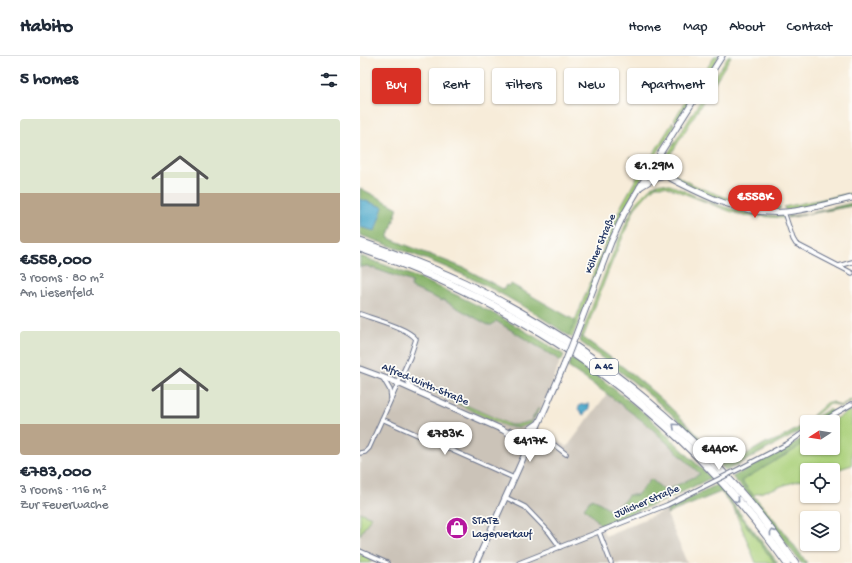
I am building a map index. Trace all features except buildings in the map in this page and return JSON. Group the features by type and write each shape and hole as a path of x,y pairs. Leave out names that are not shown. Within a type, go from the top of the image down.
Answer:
{"highway":[{"name":"A 46","path":"360,242 434,269 495,298 560,336 611,372 663,414 698,448 759,515 795,563"},
{"name":"A 46","path":"360,248 431,275 492,304 557,342 611,380 659,420 693,452 754,519 787,563"}],"main road":[{"name":"Kölner Straße","path":"476,563 564,365 611,242 624,214 651,168 722,56"},
{"path":"651,168 705,196 730,205 756,210 784,212 852,198"},
{"path":"640,187 653,179 665,176"},
{"name":"Alfred-Wirth-Straße","path":"360,370 383,377 415,390 503,430 524,442 530,442"},
{"path":"518,433 527,431 539,422"},
{"name":"Alfred-Wirth-Straße","path":"503,430 526,436 530,442"}],"street":[{"path":"784,212 796,244 852,273"},
{"path":"839,266 852,262"},
{"path":"360,314 412,334 416,339 370,448 365,452 360,453"},
{"path":"403,372 409,384 415,390"},
{"path":"383,377 390,390 392,398"},
{"path":"833,415 852,404"},
{"path":"382,419 514,478"},
{"path":"535,430 566,454"},
{"name":"Jülicher Straße","path":"519,563 667,504 741,468 787,444 800,435"},
{"path":"505,497 525,507 549,532 560,547"},
{"path":"599,532 611,563"},
{"path":"360,551 387,563"}],"shaded area":[{"path":"360,259 435,286 562,357 546,399 534,421 545,435 548,432 567,447 607,394 649,426 700,474 665,491 651,479 637,495 628,495 623,502 610,510 592,498 584,508 601,525 605,536 668,509 667,514 687,563 370,563 373,555 360,548"}],"green space":[{"path":"715,56 719,56 711,68 707,68"},
{"path":"728,56 731,56 718,77 718,72"},
{"path":"683,104 689,104 679,119 677,121 674,120"},
{"path":"698,104 702,104 671,154 668,160 668,167 671,171 684,180 716,194 756,205 780,207 780,209 756,209 719,199 668,174 661,165"},
{"path":"673,122 674,127 649,165 645,165 630,157 642,161 650,159"},
{"path":"640,164 646,167 646,170 614,231 572,338 569,336 621,206 640,172"},
{"path":"661,183 723,207 762,215 784,216 785,218 743,215 665,186 656,186 635,208 610,267 583,338 581,336 600,285 632,210 646,192 653,186"},
{"path":"360,188 398,208 388,238 464,268 503,289 506,285 509,286 511,284 576,321 569,336 544,319 493,289 427,259 360,235"},
{"path":"852,193 852,196 790,210 785,210 784,207"},
{"path":"852,203 852,206 787,218 787,216 803,215"},
{"path":"360,256 440,287 515,325 564,355 561,361 496,321 492,325 488,325 443,300 441,301 412,288 412,282 367,266 360,267"},
{"path":"581,336 650,389 679,415 724,464 745,455 767,442 768,443 781,438 800,427 800,432 726,471 699,441 668,411 579,341"},
{"path":"572,358 604,381 649,417 711,478 668,499 601,525 584,508 592,498 610,509 623,502 628,495 637,495 651,479 665,491 700,474 649,426 568,367"},
{"path":"422,383 510,425 531,421 539,407 540,408 530,424 519,427 506,426 421,385"},
{"path":"852,399 852,401 841,407 829,404 817,414 813,415 828,402 833,402 840,406"},
{"path":"829,409 833,412 830,415 820,415"},
{"path":"852,409 852,465 840,469 840,463 800,463 800,480 753,495 741,480 800,445 800,455 840,455 840,416"},
{"path":"800,440 800,445 794,450 741,481 780,526 807,563 801,563 750,496 732,477"},
{"path":"718,484 778,563 775,563 721,492 667,514 668,509"},
{"path":"734,509 775,563 756,563"},
{"path":"360,512 371,517 360,535"},
{"path":"360,553 372,559 370,563 360,563"}],"water":[{"path":"360,199 383,207 375,231 360,227"},
{"path":"589,404 589,408 583,415 578,409 580,405"}],"place":[{"name":"STATZ Lagerverkauf","path":"457,528"}]}
